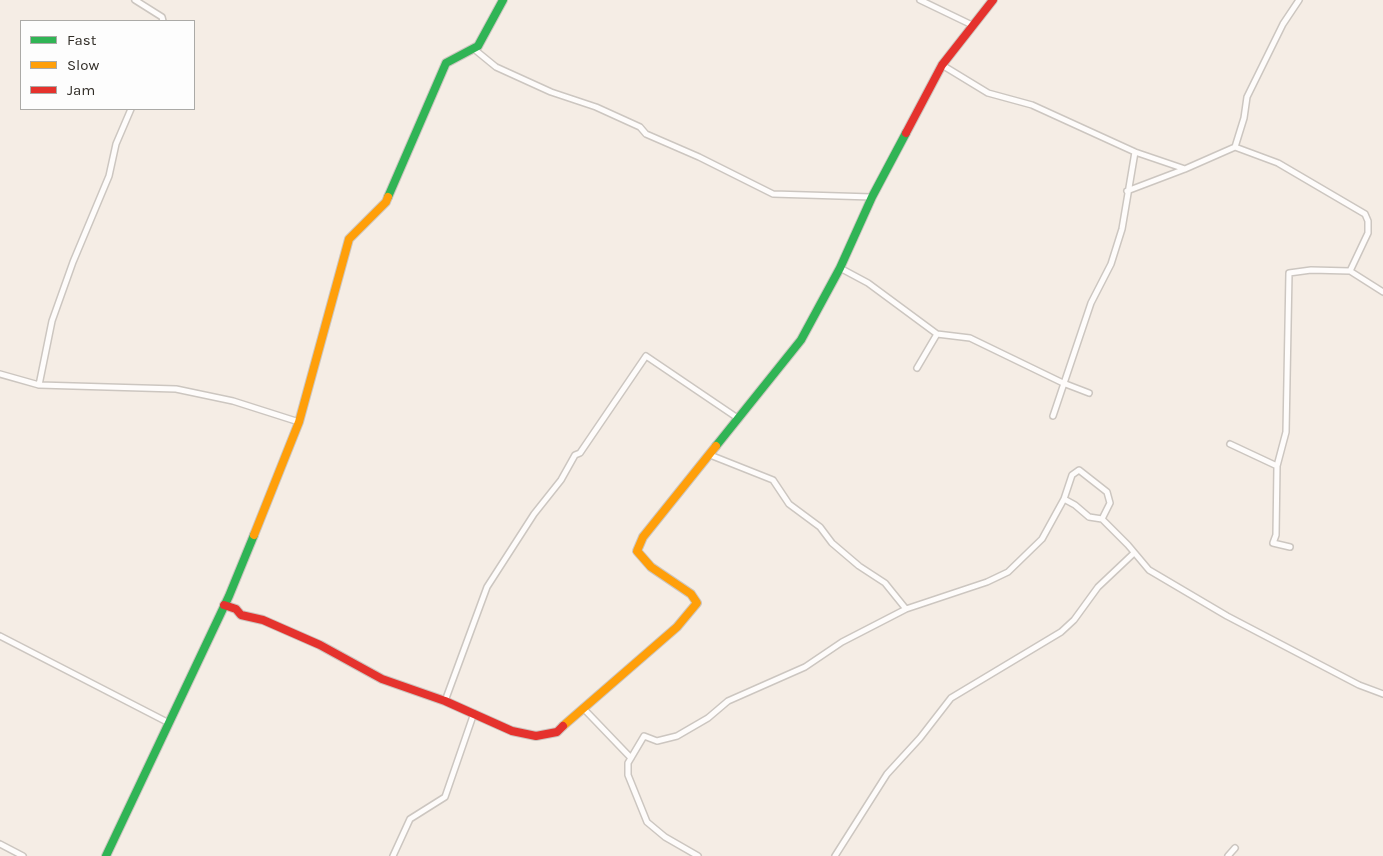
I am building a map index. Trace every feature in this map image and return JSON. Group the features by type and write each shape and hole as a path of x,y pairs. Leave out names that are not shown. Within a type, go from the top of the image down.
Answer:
{"street":[{"path":"135,0 162,17 163,20"},
{"path":"106,856 224,605 299,422 349,239 386,202 446,63 478,46 503,0"},
{"path":"920,0 972,25"},
{"path":"224,605 236,609 241,615 263,620 320,645 382,679 445,701 512,731 536,736 557,732 677,627 697,603 691,594 650,567 637,551 643,537 801,340 840,268 872,197 942,65 993,0"},
{"path":"1235,147 1244,118 1247,97 1283,24 1299,0"},
{"path":"474,49 496,67 551,92 596,107 640,127 646,134 699,157 773,194 872,197"},
{"path":"942,65 988,93 1032,105 1135,152 1185,169"},
{"path":"40,385 52,321 73,262 109,176 116,144 131,110"},
{"path":"1127,190 1185,169 1235,147 1278,163 1365,214 1368,221 1368,233 1350,271"},
{"path":"1053,416 1091,303 1111,264 1122,229 1127,190 1135,152"},
{"path":"840,268 868,283 937,334 970,338 1088,393"},
{"path":"1290,547 1273,543 1276,536 1277,466 1286,432 1289,273 1311,270 1350,271 1383,292"},
{"path":"917,368 937,334"},
{"path":"445,701 487,587 534,514 561,480 575,456 580,452 646,356 739,419"},
{"path":"0,374 40,385 176,389 233,401 299,422"},
{"path":"1230,444 1277,466"},
{"path":"710,455 773,480 789,504 820,527 832,543 859,566 884,583 906,609"},
{"path":"698,856 665,837 647,822 628,775 628,762 644,736 657,741 677,736 708,718 728,701 805,667 842,642 906,609 988,582 1008,572 1042,539 1064,499 1072,475 1079,470 1107,492 1110,503 1102,519"},
{"path":"1064,499 1075,505 1088,517 1102,519 1149,570 1227,616 1359,684 1383,694"},
{"path":"835,856 887,774 920,738 951,698 1061,632 1074,620 1098,587 1134,553"},
{"path":"0,636 169,723"},
{"path":"583,708 631,758"},
{"path":"393,856 410,819 445,797 474,713"},
{"path":"0,844 23,856"},
{"path":"1228,856 1235,848"}],"traffic: fast":[{"path":"388,197 446,63 478,46 503,0"},
{"path":"716,446 801,340 840,268 872,197 906,133"},
{"path":"106,856 229,596 254,535"}],"traffic: slow":[{"path":"254,535 299,422 349,239 386,202 388,197"},
{"path":"563,726 677,627 697,603 691,594 651,567 637,551 643,537 716,446"}],"traffic: jam":[{"path":"906,133 942,65 993,0"},
{"path":"224,605 236,609 241,615 263,620 320,645 382,679 445,701 512,731 536,736 557,732 563,726"}]}
